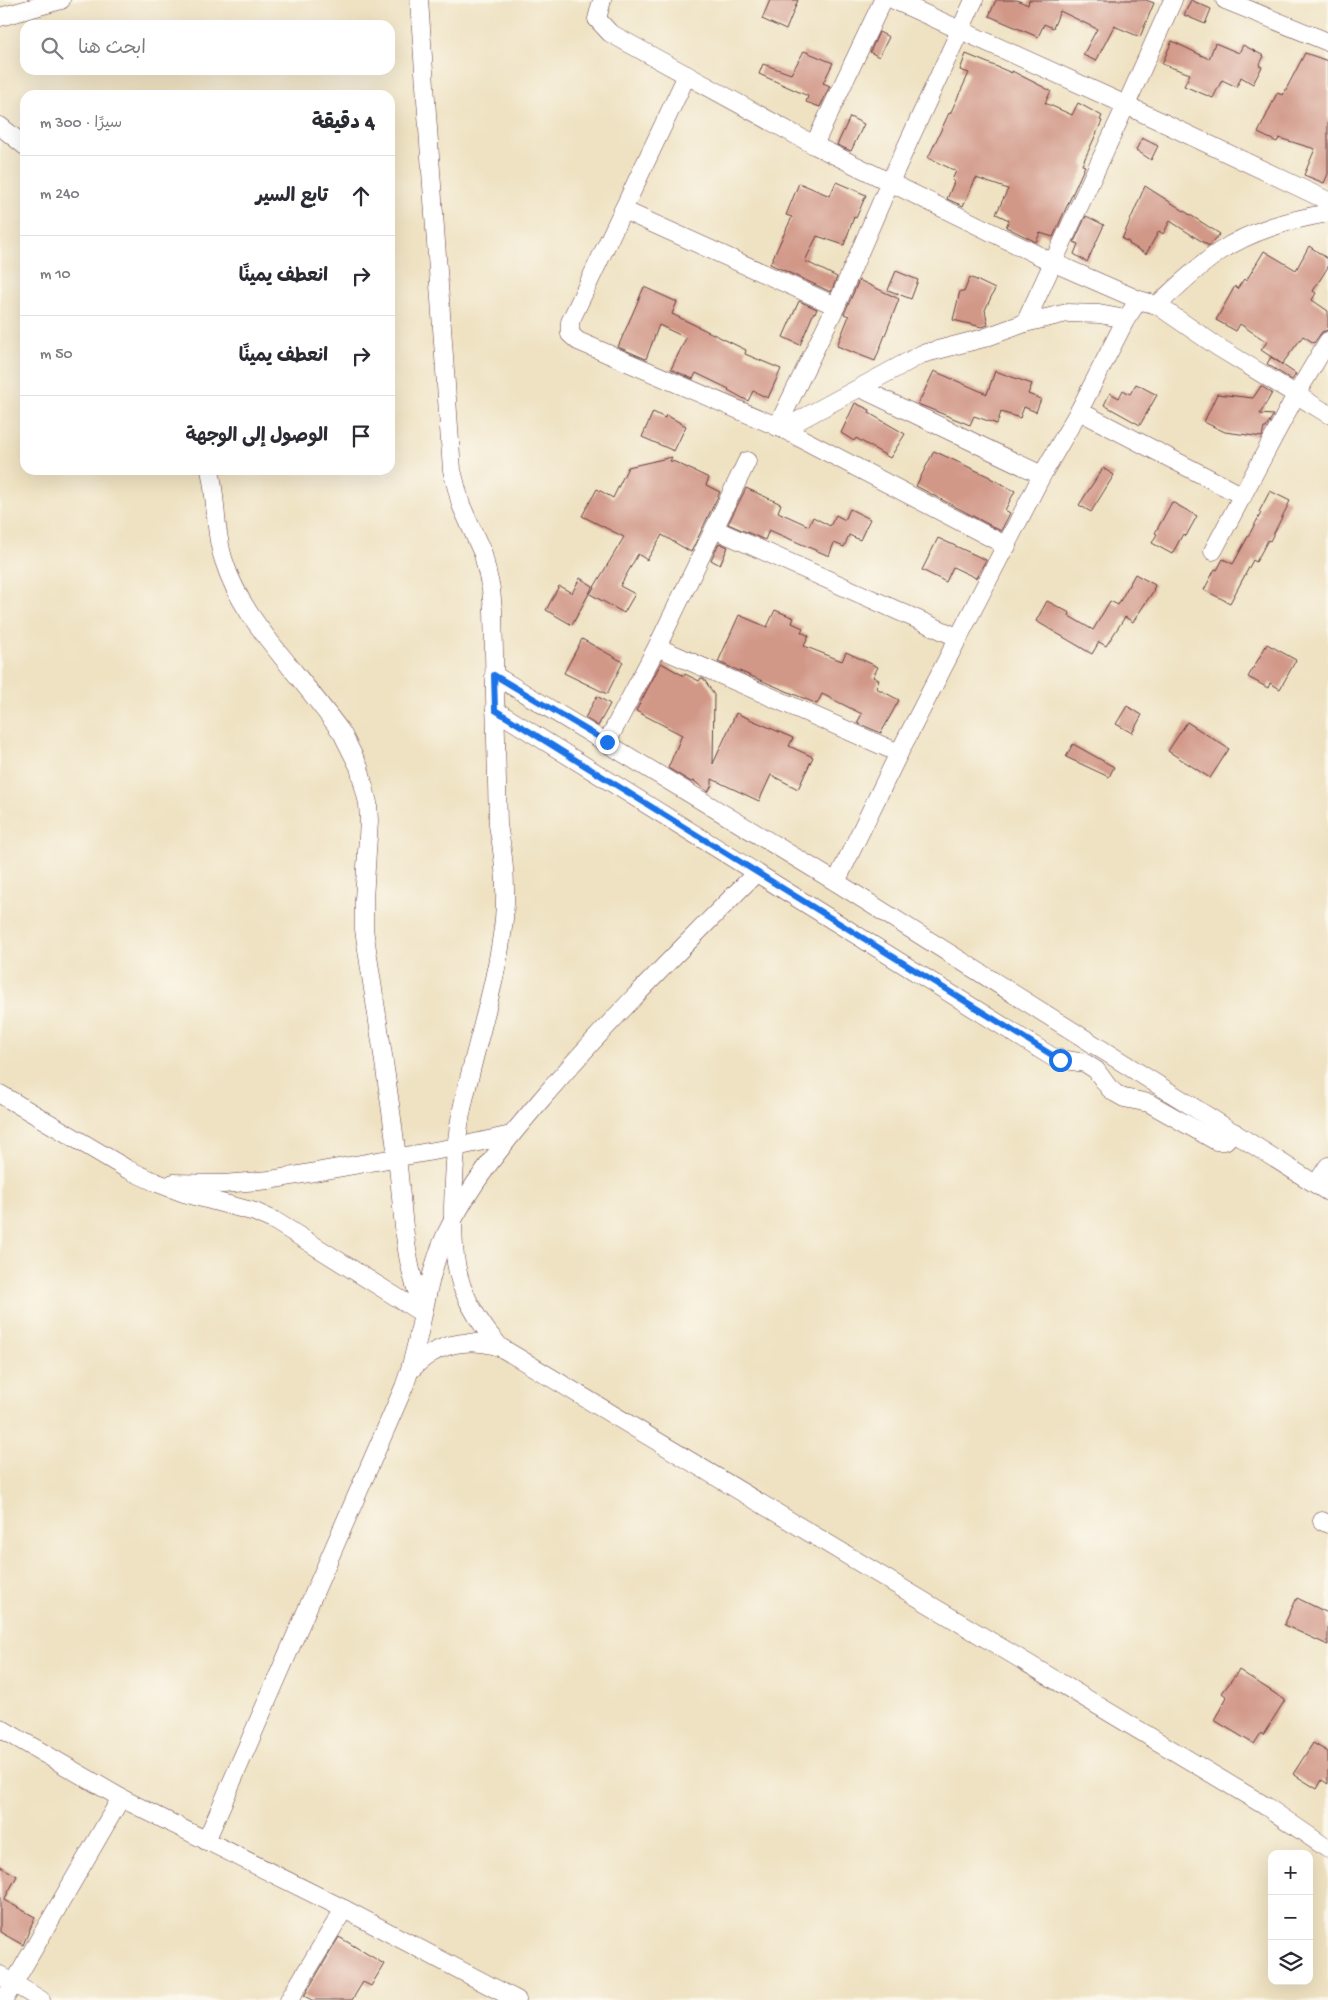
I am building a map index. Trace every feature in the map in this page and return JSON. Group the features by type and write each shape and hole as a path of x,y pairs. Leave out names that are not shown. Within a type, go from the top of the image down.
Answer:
{"street":[{"path":"0,18 61,0"},
{"path":"419,0 452,470 461,505 483,554 491,589 498,825 505,871 504,917 456,1147 453,1247 462,1286 472,1308 484,1329 500,1347 1267,1807 1328,1849"},
{"path":"602,0 598,19 602,26 610,32 814,145 1052,262 1139,300 1156,305 1218,347 1297,393 1328,414"},
{"path":"814,145 883,0"},
{"path":"894,0 962,29 1328,201"},
{"path":"780,428 974,0"},
{"path":"1025,323 1173,0"},
{"path":"1225,0 1328,42"},
{"path":"687,75 570,322 570,334 578,341 780,428 1007,546"},
{"path":"0,126 20,142"},
{"path":"623,210 836,306"},
{"path":"1156,305 1206,262 1231,244 1278,224 1298,218 1328,214"},
{"path":"836,882 899,753 1042,475 1079,411 1126,319 1139,300"},
{"path":"780,428 922,354 984,338 1025,323 1067,313 1099,314 1126,319"},
{"path":"1213,551 1297,393 1328,342"},
{"path":"860,388 1042,475"},
{"path":"1079,411 1243,496"},
{"path":"607,742 658,647 747,461"},
{"path":"211,475 221,552 230,580 257,627 342,733 360,767 365,785 370,822 364,898 364,929 397,1157 411,1270 416,1292 423,1310"},
{"path":"714,530 959,638"},
{"path":"658,647 899,753"},
{"path":"494,675 836,882 1322,1188 1328,1166"},
{"path":"495,710 1054,1058 1079,1061 1091,1066 1115,1093 1124,1098 1149,1103 1216,1141 1225,1141 1234,1132"},
{"path":"206,1841 396,1408 410,1371 423,1310 437,1259 453,1219 475,1184 511,1135 579,1055 756,872"},
{"path":"0,1094 127,1169 155,1182 184,1193 242,1208 275,1221 423,1310"},
{"path":"155,1182 195,1184 247,1183 456,1147 511,1135"},
{"path":"410,1371 428,1354 451,1344 476,1342 500,1347"},
{"path":"0,1728 122,1798 344,1909 518,2000"},
{"path":"4,2000 7,1979 122,1798"},
{"path":"290,2000 344,1909"},
{"path":"7,1979 41,2000"}],"building":[{"path":"770,0 798,0 786,30 762,19"},
{"path":"996,0 1017,0 1028,5 1029,0 1146,0 1154,3 1140,37 1114,26 1096,61 1083,55 1097,29 1060,11 1053,28 1044,24 1038,37 989,16"},
{"path":"1191,0 1211,9 1205,24 1184,15"},
{"path":"879,32 889,37 879,57 870,52"},
{"path":"1172,41 1209,59 1215,43 1239,53 1243,45 1264,56 1259,66 1262,67 1253,84 1241,77 1237,87 1222,80 1213,98 1184,86 1190,74 1162,64"},
{"path":"804,51 833,63 823,83 830,86 820,107 806,102 808,96 759,74 763,64 791,74"},
{"path":"1305,53 1328,61 1328,174 1324,183 1304,175 1315,149 1279,138 1277,142 1258,133 1277,93 1283,95"},
{"path":"966,54 1012,73 1012,71 1051,91 1045,103 1072,115 1078,103 1102,116 1100,120 1102,121 1082,165 1085,166 1053,237 1040,233 1036,242 1006,227 1009,220 996,214 1008,189 976,178 963,206 947,199 956,171 928,158 969,73 960,70"},
{"path":"850,117 864,124 851,151 837,145"},
{"path":"1142,138 1158,146 1151,160 1136,150"},
{"path":"836,182 866,195 856,218 854,217 844,245 817,236 805,261 837,277 831,292 770,264 792,217 786,215 799,183 830,196"},
{"path":"1145,186 1220,234 1209,246 1170,221 1163,234 1159,231 1146,254 1129,244 1129,242 1122,239"},
{"path":"1086,216 1104,225 1087,262 1074,254 1078,244 1074,242"},
{"path":"1309,246 1328,259 1328,267 1313,291 1316,293 1312,300 1328,311 1328,330 1322,332 1314,343 1303,336 1282,364 1261,350 1267,342 1240,324 1236,331 1216,320 1235,286 1237,289 1244,279 1246,281 1264,251 1296,270"},
{"path":"896,271 918,280 911,299 888,290"},
{"path":"970,277 995,289 985,310 988,325 982,327 953,320 960,291 964,292"},
{"path":"859,280 899,299 875,361 837,346 849,316 844,314"},
{"path":"644,287 677,302 672,314 746,350 745,354 781,369 768,398 753,391 748,401 729,389 696,373 693,379 671,369 686,338 659,325 646,359 618,347"},
{"path":"799,301 817,309 800,345 783,337"},
{"path":"1271,357 1296,374 1292,380 1267,364"},
{"path":"934,371 987,394 995,371 1032,384 1028,394 1041,399 1036,412 1024,407 1020,418 1001,412 997,424 974,416 970,425 918,404"},
{"path":"1136,384 1157,395 1140,425 1104,405 1110,393 1119,398 1123,390 1130,394"},
{"path":"1261,386 1272,393 1260,414 1273,415 1266,428 1264,428 1262,437 1225,432 1204,422 1217,394 1253,398"},
{"path":"855,403 870,410 869,413 905,434 890,458 856,438 854,441 841,433"},
{"path":"653,412 665,418 666,415 686,426 674,451 642,437"},
{"path":"934,451 1015,491 1005,510 1010,513 1001,531 916,486"},
{"path":"672,457 670,461 709,478 706,485 720,492 691,552 662,535 647,560 638,554 620,586 635,594 624,613 590,594 624,537 582,516 597,489 613,498 628,467"},
{"path":"1103,468 1114,475 1091,512 1079,505"},
{"path":"746,488 781,504 778,512 809,526 813,517 830,526 836,515 845,520 850,509 870,519 860,540 849,535 844,547 834,543 829,556 769,530 765,540 728,524"},
{"path":"1270,491 1290,501 1270,541 1268,540 1256,562 1253,560 1230,603 1204,590 1215,569 1217,570 1223,559 1233,564 1261,513 1259,512"},
{"path":"1172,502 1197,516 1186,536 1183,534 1172,554 1152,543 1157,534 1155,533"},
{"path":"938,538 986,560 976,578 953,567 946,582 922,570"},
{"path":"719,543 728,547 720,565 711,560"},
{"path":"1135,574 1155,585 1154,590 1133,622 1125,617 1106,646 1099,642 1092,654 1036,621 1047,601 1070,613 1069,616 1093,630 1110,601 1118,605"},
{"path":"580,578 593,586 572,625 546,610 559,586 572,593"},
{"path":"775,610 794,618 792,623 803,628 801,632 809,636 804,646 842,661 846,652 878,667 873,677 879,680 876,688 899,700 881,733 857,723 862,714 822,694 817,704 718,662 739,615 767,627"},
{"path":"582,639 623,662 607,694 564,673"},
{"path":"1267,644 1296,660 1280,689 1270,683 1268,688 1248,677"},
{"path":"661,663 684,676 685,674 699,681 701,678 704,679 714,695 713,764 736,713 793,738 789,746 813,757 798,789 771,775 759,801 712,779 712,785 708,792 694,781 691,782 668,768 682,735 636,711"},
{"path":"597,696 610,704 598,726 585,718"},
{"path":"1127,706 1142,715 1132,733 1116,724"},
{"path":"1187,722 1229,749 1210,778 1168,751"},
{"path":"1073,744 1114,767 1109,777 1066,757"},
{"path":"1297,1598 1328,1613 1328,1645 1284,1625"},
{"path":"1239,1670 1285,1700 1263,1735 1261,1733 1254,1744 1214,1720 1227,1697 1222,1693"},
{"path":"1313,1743 1328,1752 1328,1784 1322,1780 1317,1789 1293,1774"},
{"path":"0,1866 17,1876 4,1900 35,1917 23,1945 0,1932"},
{"path":"339,1937 384,1964 371,1986 363,1982 352,2000 312,2000 304,1996"}],"route":[{"path":"607,742 494,675 495,710 1060,1060"}]}
